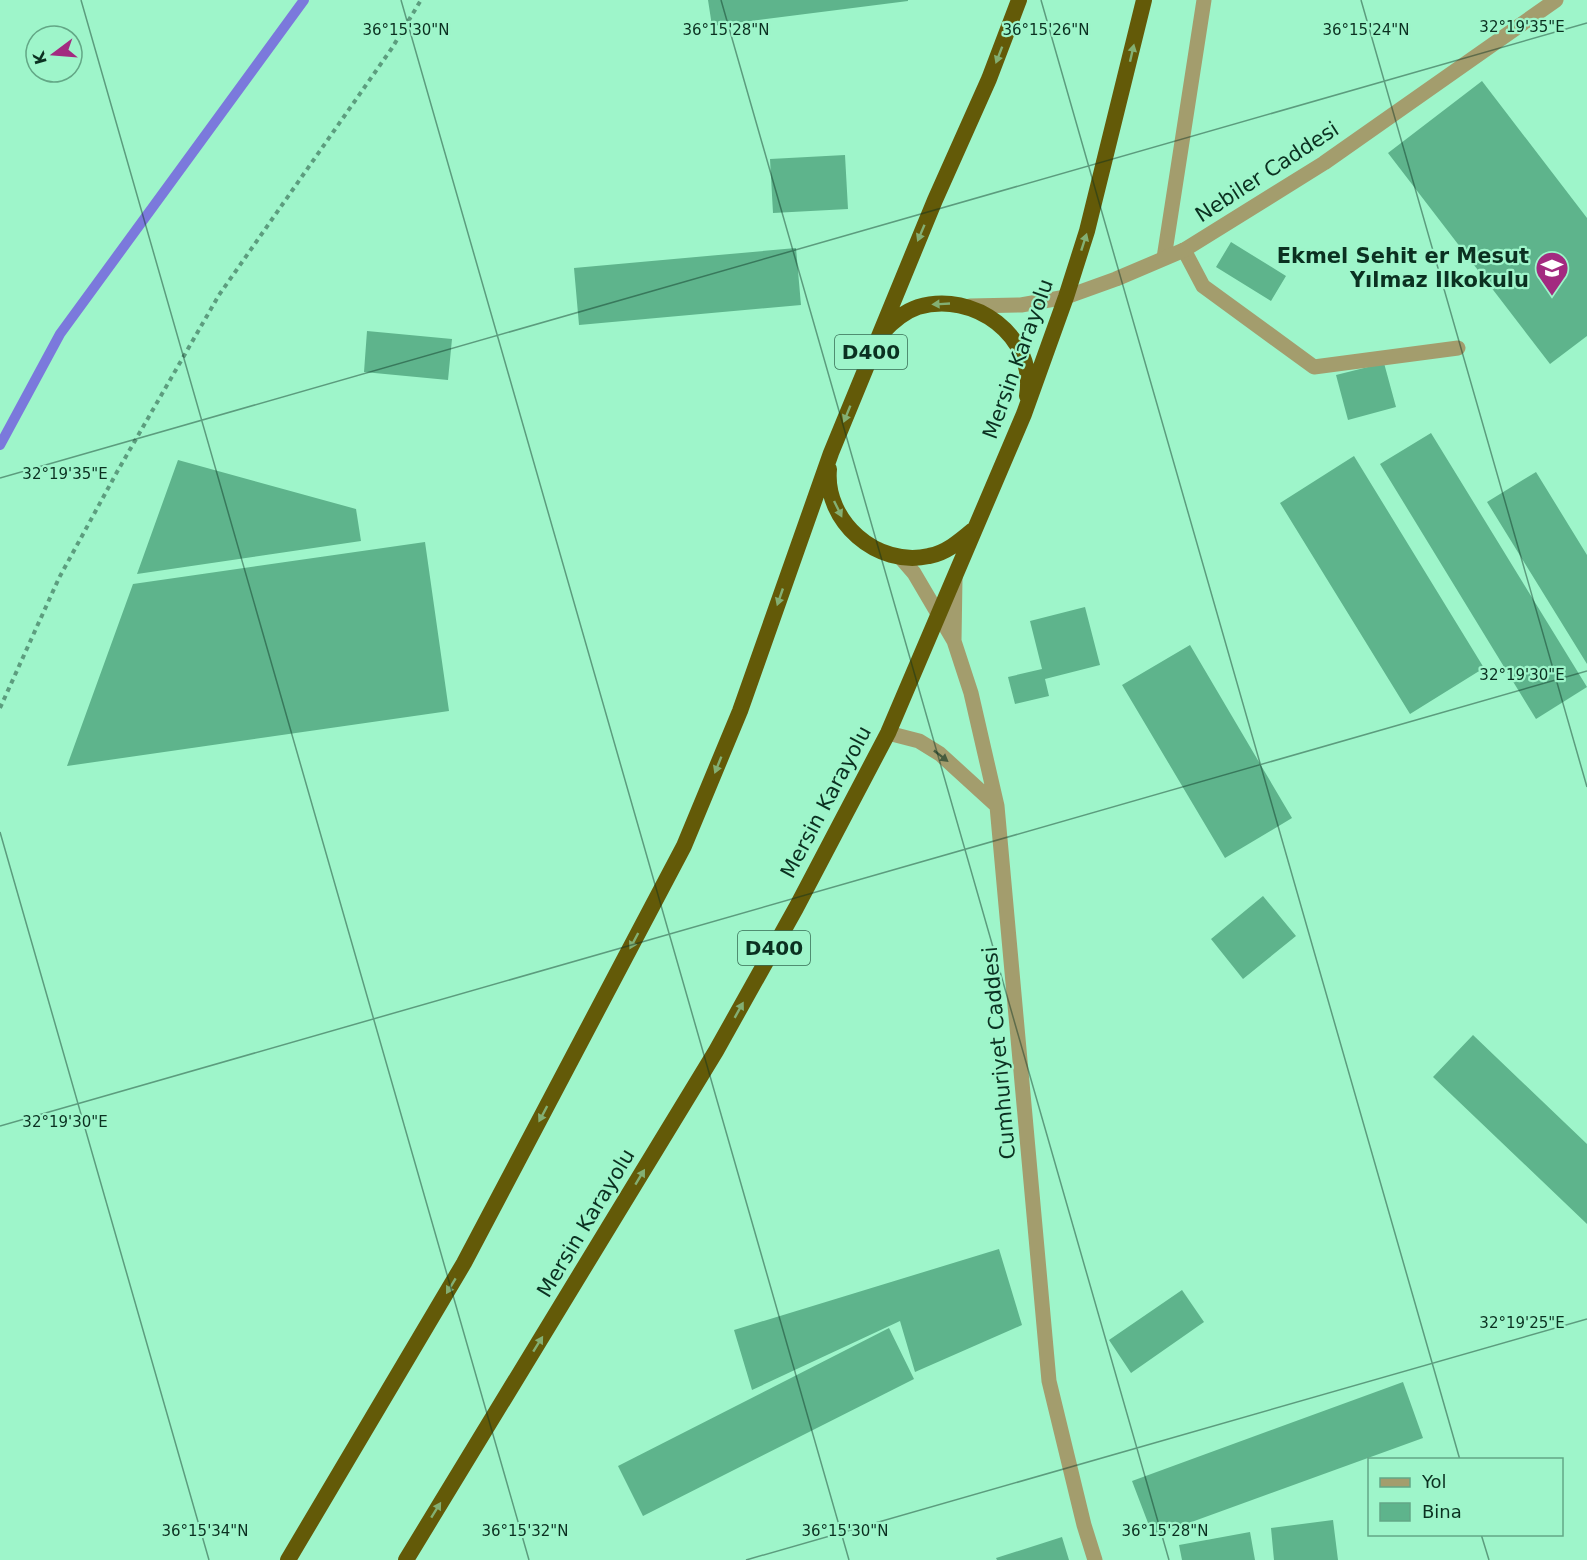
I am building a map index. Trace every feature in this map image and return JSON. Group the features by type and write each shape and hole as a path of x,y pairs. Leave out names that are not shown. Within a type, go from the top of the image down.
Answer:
{"highway":[{"name":"D400","path":"288,1560 464,1263 684,846 740,711 831,453 935,200 989,79 1019,0"},
{"name":"Mersin Karayolu","path":"406,1560 716,1051 796,908 888,733 1024,414 1066,297 1087,231 1144,0"},
{"path":"876,340 894,321 917,307 944,303 970,306 994,318 1013,337 1025,361 1028,388 1024,414"},
{"path":"831,453 828,481 836,509 851,532 874,549 901,558 929,556 955,546 976,527"}],"street":[{"path":"1164,258 1204,0"},
{"name":"Nebiler Caddesi","path":"970,306 1021,305 1066,297 1184,250 1324,163 1556,0"},
{"path":"1184,250 1203,286 1314,367 1458,348"},
{"name":"Cumhuriyet Caddesi","path":"901,558 914,573 954,641 971,693 998,806 1049,1381 1084,1525 1095,1560"},
{"path":"954,641 955,576"},
{"path":"888,733 919,741 940,754 998,806"}],"path":[{"path":"0,708 59,578 219,296 392,48 421,0"}],"building":[{"path":"708,0 908,0 908,1 712,26"},
{"path":"1482,81 1587,218 1587,336 1550,364 1388,153"},
{"path":"845,155 848,209 773,213 770,159"},
{"path":"1231,242 1286,276 1271,301 1216,267"},
{"path":"796,248 801,305 579,325 574,268"},
{"path":"367,331 452,339 448,380 364,372"},
{"path":"1384,363 1396,407 1348,420 1336,375"},
{"path":"1431,433 1587,687 1536,719 1380,464"},
{"path":"1354,456 1484,668 1410,714 1280,503"},
{"path":"178,460 356,509 361,541 137,574"},
{"path":"1536,472 1587,555 1587,664 1487,502"},
{"path":"425,542 449,711 67,766 133,584"},
{"path":"1085,607 1100,665 1045,679 1049,696 1015,704 1008,677 1042,669 1030,621"},
{"path":"1190,645 1292,818 1225,858 1122,685"},
{"path":"1263,896 1296,936 1243,979 1211,939"},
{"path":"1473,1035 1587,1144 1587,1224 1433,1077"},
{"path":"999,1249 1022,1325 915,1372 900,1321 752,1390 734,1330"},
{"path":"1182,1290 1204,1322 1131,1373 1109,1340"},
{"path":"889,1328 914,1379 643,1516 618,1466"},
{"path":"1403,1382 1423,1438 1153,1536 1132,1481"},
{"path":"1333,1520 1338,1560 1274,1560 1271,1528"},
{"path":"1250,1532 1255,1560 1182,1560 1179,1545"},
{"path":"1062,1537 1069,1560 997,1560 996,1558"}],"waterway":[{"path":"0,445 60,334 304,0"}],"place":[{"name":"Ekmel Sehit er Mesut Yılmaz Ilkokulu","path":"1552,297"}]}
